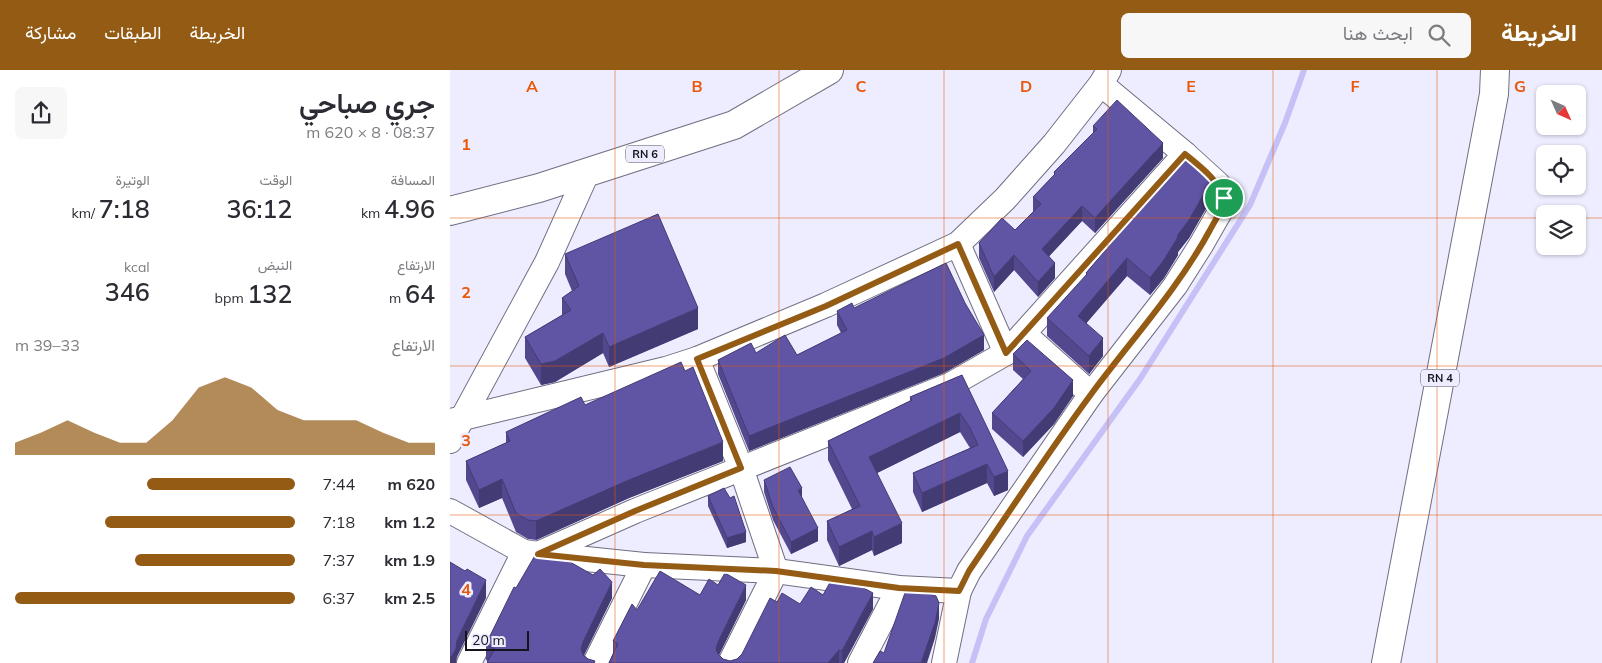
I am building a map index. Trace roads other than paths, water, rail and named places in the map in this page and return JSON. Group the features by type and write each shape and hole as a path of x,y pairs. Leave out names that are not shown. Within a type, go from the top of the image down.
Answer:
{"main road":[{"name":"RN 6","path":"450,211 539,188 734,125 829,70"},
{"name":"RN 4","path":"1386,663 1498,78"}],"street":[{"path":"455,421 666,369 697,359 826,306 958,244 1005,199 1054,144 1105,77 1218,184 1224,198 1221,210 1202,245 1175,286 1092,394 969,571 959,591 944,663"},
{"path":"469,663 531,553 950,385 1006,353 1185,154"},
{"path":"450,441 455,421 548,262 587,173"},
{"path":"958,244 1006,353"},
{"path":"1024,334 1092,394"},
{"path":"697,359 741,468 776,571 730,663"},
{"path":"450,511 531,553 644,565 776,571 899,588 959,591"},
{"path":"595,663 644,565"},
{"path":"860,663 899,588"}],"waterway":[{"path":"972,663 986,619 1027,536 1140,379 1250,205 1285,123 1304,70"}]}
